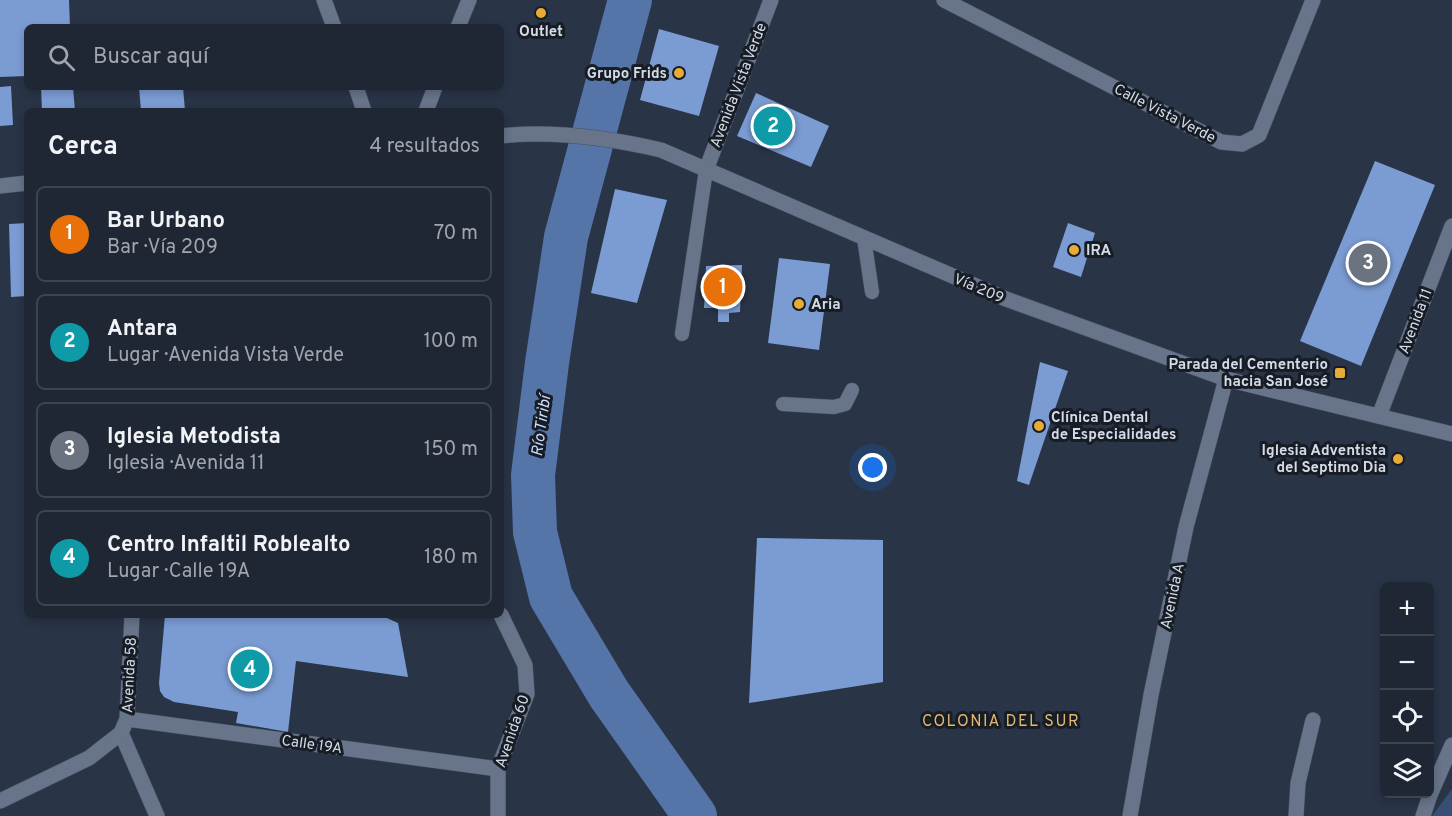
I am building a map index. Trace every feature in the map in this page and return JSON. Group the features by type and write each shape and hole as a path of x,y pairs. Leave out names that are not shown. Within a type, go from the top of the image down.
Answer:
{"street":[{"path":"324,0 333,24"},
{"path":"459,24 469,0"},
{"name":"Avenida Vista Verde","path":"706,170 771,0"},
{"name":"Calle Vista Verde","path":"944,0 1221,142 1242,144 1259,135 1313,0"},
{"path":"357,90 363,108"},
{"path":"427,108 434,90"},
{"name":"Vía 209","path":"507,135 564,134 623,141 661,150 1006,299 1226,379 1452,434"},
{"path":"0,186 24,183"},
{"name":"Avenida 11","path":"1379,416 1452,226"},
{"name":"Avenida A","path":"1130,816 1151,695 1186,527 1226,379"},
{"name":"Avenida 58","path":"121,734 126,719 132,618"},
{"name":"Avenida 60","path":"498,816 498,769 527,694 525,665 502,618"},
{"name":"Calle 19A","path":"126,719 498,769"},
{"path":"1296,816 1298,783 1313,720"},
{"path":"0,801 89,758 121,734 157,816"},
{"path":"1423,816 1452,745"}],"lane":[{"path":"682,334 706,170"},
{"path":"864,238 872,292"},
{"path":"783,404 834,407 845,404 852,390"}],"shaded area":[{"path":"1452,789 1452,816 1432,816"}],"building":[{"path":"0,0 69,0 70,24 24,24 24,76 0,77"},
{"name":"Grupo Frids","path":"659,29 719,46 699,116 640,100"},
{"path":"11,86 13,125 0,126 0,87"},
{"path":"41,90 73,90 75,108 42,108"},
{"path":"139,90 183,90 185,108 141,108"},
{"path":"756,93 829,126 811,167 737,136"},
{"path":"1375,161 1435,185 1361,366 1300,341"},
{"path":"615,189 667,200 637,303 591,293"},
{"path":"24,223 24,296 11,297 9,224"},
{"name":"IRA","path":"1068,223 1095,233 1081,277 1053,267"},
{"name":"Aria","path":"779,258 830,264 819,350 768,343"},
{"path":"742,265 740,312 729,313 729,322 718,322 718,308 704,308 706,266"},
{"name":"Clínica Dental de Especialidades","path":"1040,362 1068,371 1029,485 1017,481"},
{"path":"757,538 883,540 883,682 749,703"},
{"path":"165,618 387,618 398,623 408,677 296,661 288,732 236,723 238,712 174,702 164,697 159,683"}],"waterway":[{"name":"Río Tiribí","path":"630,0 566,237 533,475 535,532 551,597 609,694 695,816"}],"place":[{"name":"Outlet","path":"541,13"},
{"name":"Grupo Frids","path":"679,73"},
{"name":"Antara","path":"773,126"},
{"name":"IRA","path":"1074,250"},
{"name":"Iglesia Metodista","path":"1368,263"},
{"name":"Bar Urbano","path":"723,287"},
{"name":"Aria","path":"799,304"},
{"name":"Parada del Cementerio hacia San José","path":"1340,373"},
{"name":"Clínica Dental de Especialidades","path":"1039,426"},
{"name":"Iglesia Adventista del Septimo Dia","path":"1398,459"},
{"name":"Centro Infaltil Roblealto","path":"250,669"}],"district":[{"name":"COLONIA DEL SUR","path":"1001,720"}]}
